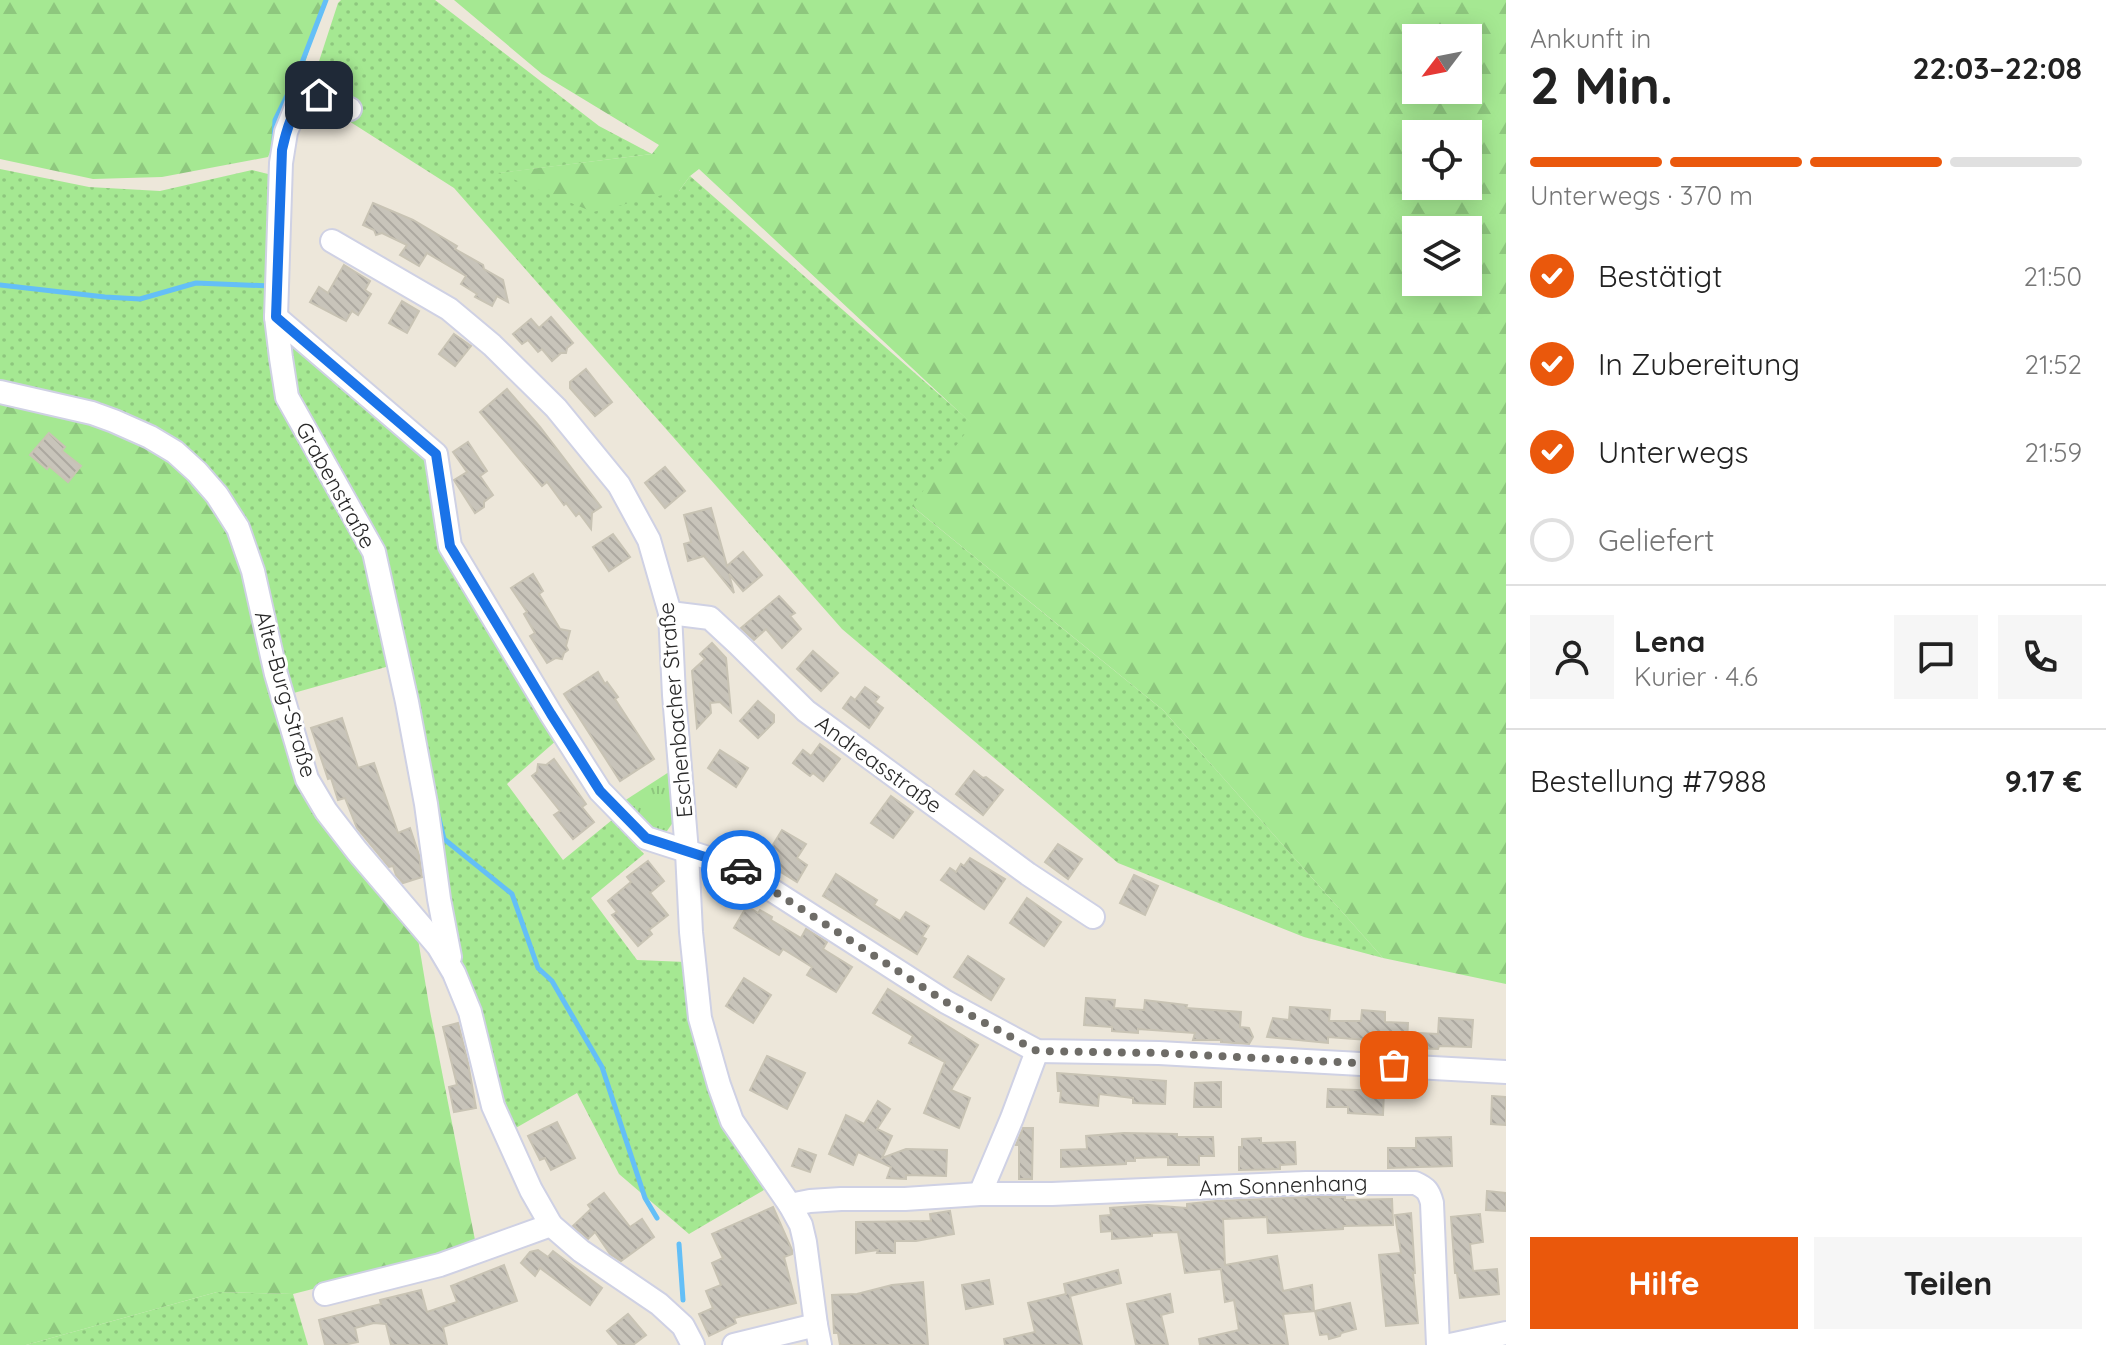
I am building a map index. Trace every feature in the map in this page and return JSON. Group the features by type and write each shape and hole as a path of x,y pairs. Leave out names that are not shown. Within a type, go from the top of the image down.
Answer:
{"street":[{"name":"Grabenstraße","path":"350,109 313,93 306,95 298,102 286,132 281,163 276,317 287,397 374,552 407,702 426,804 445,941 454,973"},
{"name":"Eschenbacher Straße","path":"332,241 449,309 492,345 556,408 619,485 649,540 670,613 691,932 700,1018 732,1121 801,1225 818,1335"},
{"path":"276,317 436,454 450,546 600,791 646,838 736,867 946,1002 1037,1051 1173,1053 1506,1072"},
{"name":"Alte-Burg-Straße","path":"0,392 92,413 150,437 175,452 217,495 238,528 253,571 276,674 307,779 326,811 438,946 454,973 470,1012 493,1106 531,1190 551,1225 581,1251 659,1304 683,1326 693,1345"},
{"name":"Andreasstraße","path":"670,613 710,618 806,711 1028,874 1093,917"},
{"path":"980,1194 1037,1051"},
{"name":"Am Sonnenhang","path":"790,1205 841,1199 980,1194 1052,1194 1306,1183 1415,1183 1429,1192 1432,1203 1438,1345"},
{"path":"325,1294 440,1265 551,1225"},
{"path":"1450,1345 1506,1333"},
{"path":"734,1345 818,1335"}],"green space":[{"path":"0,0 324,0 294,99 268,157 162,177 93,179 0,159"},
{"path":"341,0 435,0 599,126 652,154 500,173 679,191 690,176 973,424 913,507 1163,710 1383,958 1304,937 1118,863 842,629 454,188 308,95"},
{"path":"454,0 1506,0 1506,984 1383,958 1163,710 912,506 972,424 699,169 679,191 593,212 498,173 652,154 659,145 542,74"},
{"path":"0,169 89,187 160,191 252,170 268,174 266,315 274,378 371,563 393,665 276,698 0,386"},
{"path":"282,328 431,456 442,550 558,739 507,784 563,860 612,820 644,854 591,898 637,960 686,962 694,1018 769,1187 689,1234 619,1174 577,1093 514,1129 462,969 449,884 379,552 291,394"},
{"path":"0,396 129,427 184,473 231,538 297,781 418,939 475,1240 423,1261 293,1294 217,1292 26,1345 0,1345"},
{"path":"669,772 676,818 667,831 648,833 621,803"},
{"path":"217,1292 293,1294 308,1345 26,1345"}],"building":[{"path":"373,203 413,220 483,265 484,269 503,280 508,302 497,296 492,306 475,297 477,294 461,284 466,276 427,253 419,266 400,255 407,245 382,233 376,235 374,230 363,225"},
{"path":"344,265 370,281 365,290 371,294 358,315 352,311 346,321 310,302 319,287 328,293"},
{"path":"402,301 419,311 407,333 389,323"},
{"path":"551,317 573,343 566,353 561,353 552,361 542,349 538,352 528,340 522,344 513,334 531,319 539,328"},
{"path":"454,334 471,346 455,366 439,354"},
{"path":"586,369 612,402 595,416 570,388 570,382"},
{"path":"507,389 601,507 592,513 591,529 579,513 576,516 566,503 564,505 547,482 542,486 480,412"},
{"path":"49,433 65,447 62,451 81,466 68,482 30,455"},
{"path":"468,442 487,471 480,476 493,495 475,513 454,480 467,472 453,452"},
{"path":"665,467 685,491 665,508 645,483"},
{"path":"711,508 727,566 743,552 762,575 743,591 729,574 734,593 704,556 688,561 684,544 691,542 684,515"},
{"path":"613,534 630,557 609,571 593,547"},
{"path":"533,574 543,591 539,594 560,629 570,631 566,646 568,650 562,659 556,658 547,663 530,636 535,633 524,614 527,612 511,588"},
{"path":"779,596 795,613 790,616 801,629 782,648 766,629 754,640 741,628"},
{"path":"712,643 726,658 731,712 720,702 710,703 711,713 697,728 692,671 705,659 700,654"},
{"path":"813,651 838,673 821,691 797,669"},
{"path":"598,672 618,697 615,699 654,759 620,781 564,694"},
{"path":"865,687 879,697 875,702 883,708 869,728 843,708 851,697 855,700"},
{"path":"758,701 774,715 774,722 758,738 740,721"},
{"path":"342,718 358,768 374,763 398,833 410,828 422,877 403,883 393,866 389,867 357,828 345,798 338,800 311,728"},
{"path":"820,744 840,759 823,781 813,773 810,776 793,763 803,750 811,756"},
{"path":"720,750 748,768 736,787 708,768"},
{"path":"554,759 586,804 582,807 594,822 573,839 554,815 560,811 532,776 537,772 538,764 546,765"},
{"path":"974,771 1003,790 983,815 956,794"},
{"path":"891,796 913,812 893,838 871,823"},
{"path":"782,830 806,844 797,858 807,865 797,882 763,861"},
{"path":"1058,844 1082,859 1068,879 1045,862"},
{"path":"970,858 1005,879 984,909 941,880 950,868 956,872"},
{"path":"648,861 664,881 650,893 668,915 649,930 652,934 638,946 612,915 617,912 608,901 631,882 627,877"},
{"path":"836,874 877,900 874,905 900,921 906,912 929,926 917,954 823,896"},
{"path":"1134,875 1158,886 1145,915 1120,903"},
{"path":"1027,898 1061,922 1044,946 1010,923"},
{"path":"747,906 772,917 771,920 801,938 806,929 827,942 823,949 852,967 836,992 807,975 812,967 783,949 779,955 734,928"},
{"path":"968,956 1004,979 991,1000 954,977"},
{"path":"744,978 771,995 753,1023 726,1006"},
{"path":"888,989 978,1045 951,1090 970,1098 959,1128 924,1113 945,1062 909,1043 913,1036 873,1013"},
{"path":"1086,998 1115,1000 1114,1008 1144,1010 1145,1000 1187,1005 1186,1008 1241,1012 1240,1027 1249,1028 1253,1037 1249,1044 1193,1040 1195,1033 1138,1029 1138,1033 1084,1025"},
{"path":"1290,1007 1330,1010 1329,1021 1361,1021 1362,1010 1385,1012 1385,1022 1408,1023 1407,1043 1328,1037 1328,1043 1267,1037 1273,1018 1289,1020"},
{"path":"1439,1018 1473,1020 1471,1047 1416,1048 1419,1033 1438,1034"},
{"path":"458,1023 476,1108 454,1112 449,1087 457,1085 443,1027"},
{"path":"767,1056 805,1073 787,1109 750,1090"},
{"path":"1057,1073 1166,1081 1165,1104 1133,1103 1133,1098 1099,1094 1098,1106 1060,1102"},
{"path":"1221,1082 1221,1107 1194,1107 1195,1083"},
{"path":"1328,1089 1384,1091 1383,1115 1348,1113 1348,1107 1327,1107"},
{"path":"1492,1096 1506,1097 1506,1125 1491,1124"},
{"path":"878,1101 890,1109 877,1129 892,1136 882,1158 906,1149 947,1150 946,1176 887,1178 891,1167 858,1152 853,1165 829,1154 846,1115 864,1124"},
{"path":"557,1122 575,1158 551,1170 545,1158 540,1160 528,1136"},
{"path":"1023,1128 1033,1128 1032,1179 1019,1179 1019,1145 1016,1145"},
{"path":"1124,1133 1213,1137 1214,1156 1199,1156 1199,1165 1168,1165 1168,1157 1135,1158 1135,1161 1126,1161 1126,1164 1061,1167 1061,1150 1087,1149 1086,1136"},
{"path":"1451,1137 1452,1166 1388,1168 1388,1148 1416,1148 1416,1138"},
{"path":"1261,1138 1261,1143 1295,1142 1296,1164 1280,1165 1280,1169 1239,1170 1242,1139"},
{"path":"799,1149 816,1155 810,1172 792,1166"},
{"path":"1487,1191 1506,1193 1506,1211 1486,1210"},
{"path":"604,1193 630,1227 642,1219 654,1237 621,1261 610,1254 595,1232 588,1239 573,1226 591,1209 588,1205"},
{"path":"1311,1197 1392,1199 1393,1225 1268,1233 1267,1217 1223,1219 1225,1265 1277,1256 1283,1291 1312,1285 1314,1311 1283,1314 1288,1345 1200,1345 1199,1339 1239,1330 1234,1300 1225,1302 1221,1269 1185,1273 1178,1232 1112,1239 1112,1231 1101,1232 1100,1216 1111,1215 1110,1208 1148,1205 1187,1208 1187,1204 1217,1201"},
{"path":"773,1207 792,1250 792,1254 784,1257 796,1303 734,1318 736,1323 709,1336 699,1314 713,1308 706,1291 721,1285 712,1263 723,1258 712,1234"},
{"path":"950,1211 954,1234 916,1241 895,1241 895,1253 877,1253 878,1250 856,1253 856,1222 931,1221 930,1214"},
{"path":"1411,1213 1418,1323 1386,1326 1379,1255 1401,1253 1395,1215"},
{"path":"1480,1214 1483,1242 1470,1244 1473,1271 1497,1269 1499,1294 1460,1298 1451,1217"},
{"path":"538,1250 548,1257 553,1251 602,1288 590,1305 540,1268 535,1276 521,1263 530,1252"},
{"path":"504,1265 517,1301 443,1327 447,1345 391,1345 386,1324 374,1323 355,1328 358,1342 325,1345 319,1320 421,1290 427,1312 457,1302 451,1286"},
{"path":"1118,1270 1121,1283 1070,1296 1082,1345 1005,1345 1004,1339 1035,1332 1028,1303 1066,1294 1064,1284"},
{"path":"989,1280 993,1304 966,1309 962,1285"},
{"path":"923,1282 928,1345 840,1345 838,1333 834,1333 832,1295 857,1294 892,1285"},
{"path":"1170,1294 1173,1312 1161,1315 1168,1345 1136,1345 1127,1304"},
{"path":"1350,1303 1356,1329 1329,1339 1328,1334 1320,1335 1315,1311"},
{"path":"628,1314 646,1335 633,1345 619,1345 607,1331"}],"waterway":[{"path":"274,140 275,120 298,73 326,0"},
{"path":"0,285 140,299 196,283 271,286"},
{"path":"438,814 444,839 512,894 538,968 552,981 602,1067 645,1198 657,1218"},
{"path":"679,1244 683,1300"}],"way so far":[{"path":"741,870 946,1002 1037,1051 1159,1053 1394,1065"}],"route":[{"path":"319,95 313,93 302,97 286,132 282,150 276,317 436,454 450,546 600,791 646,838 741,870"}]}
